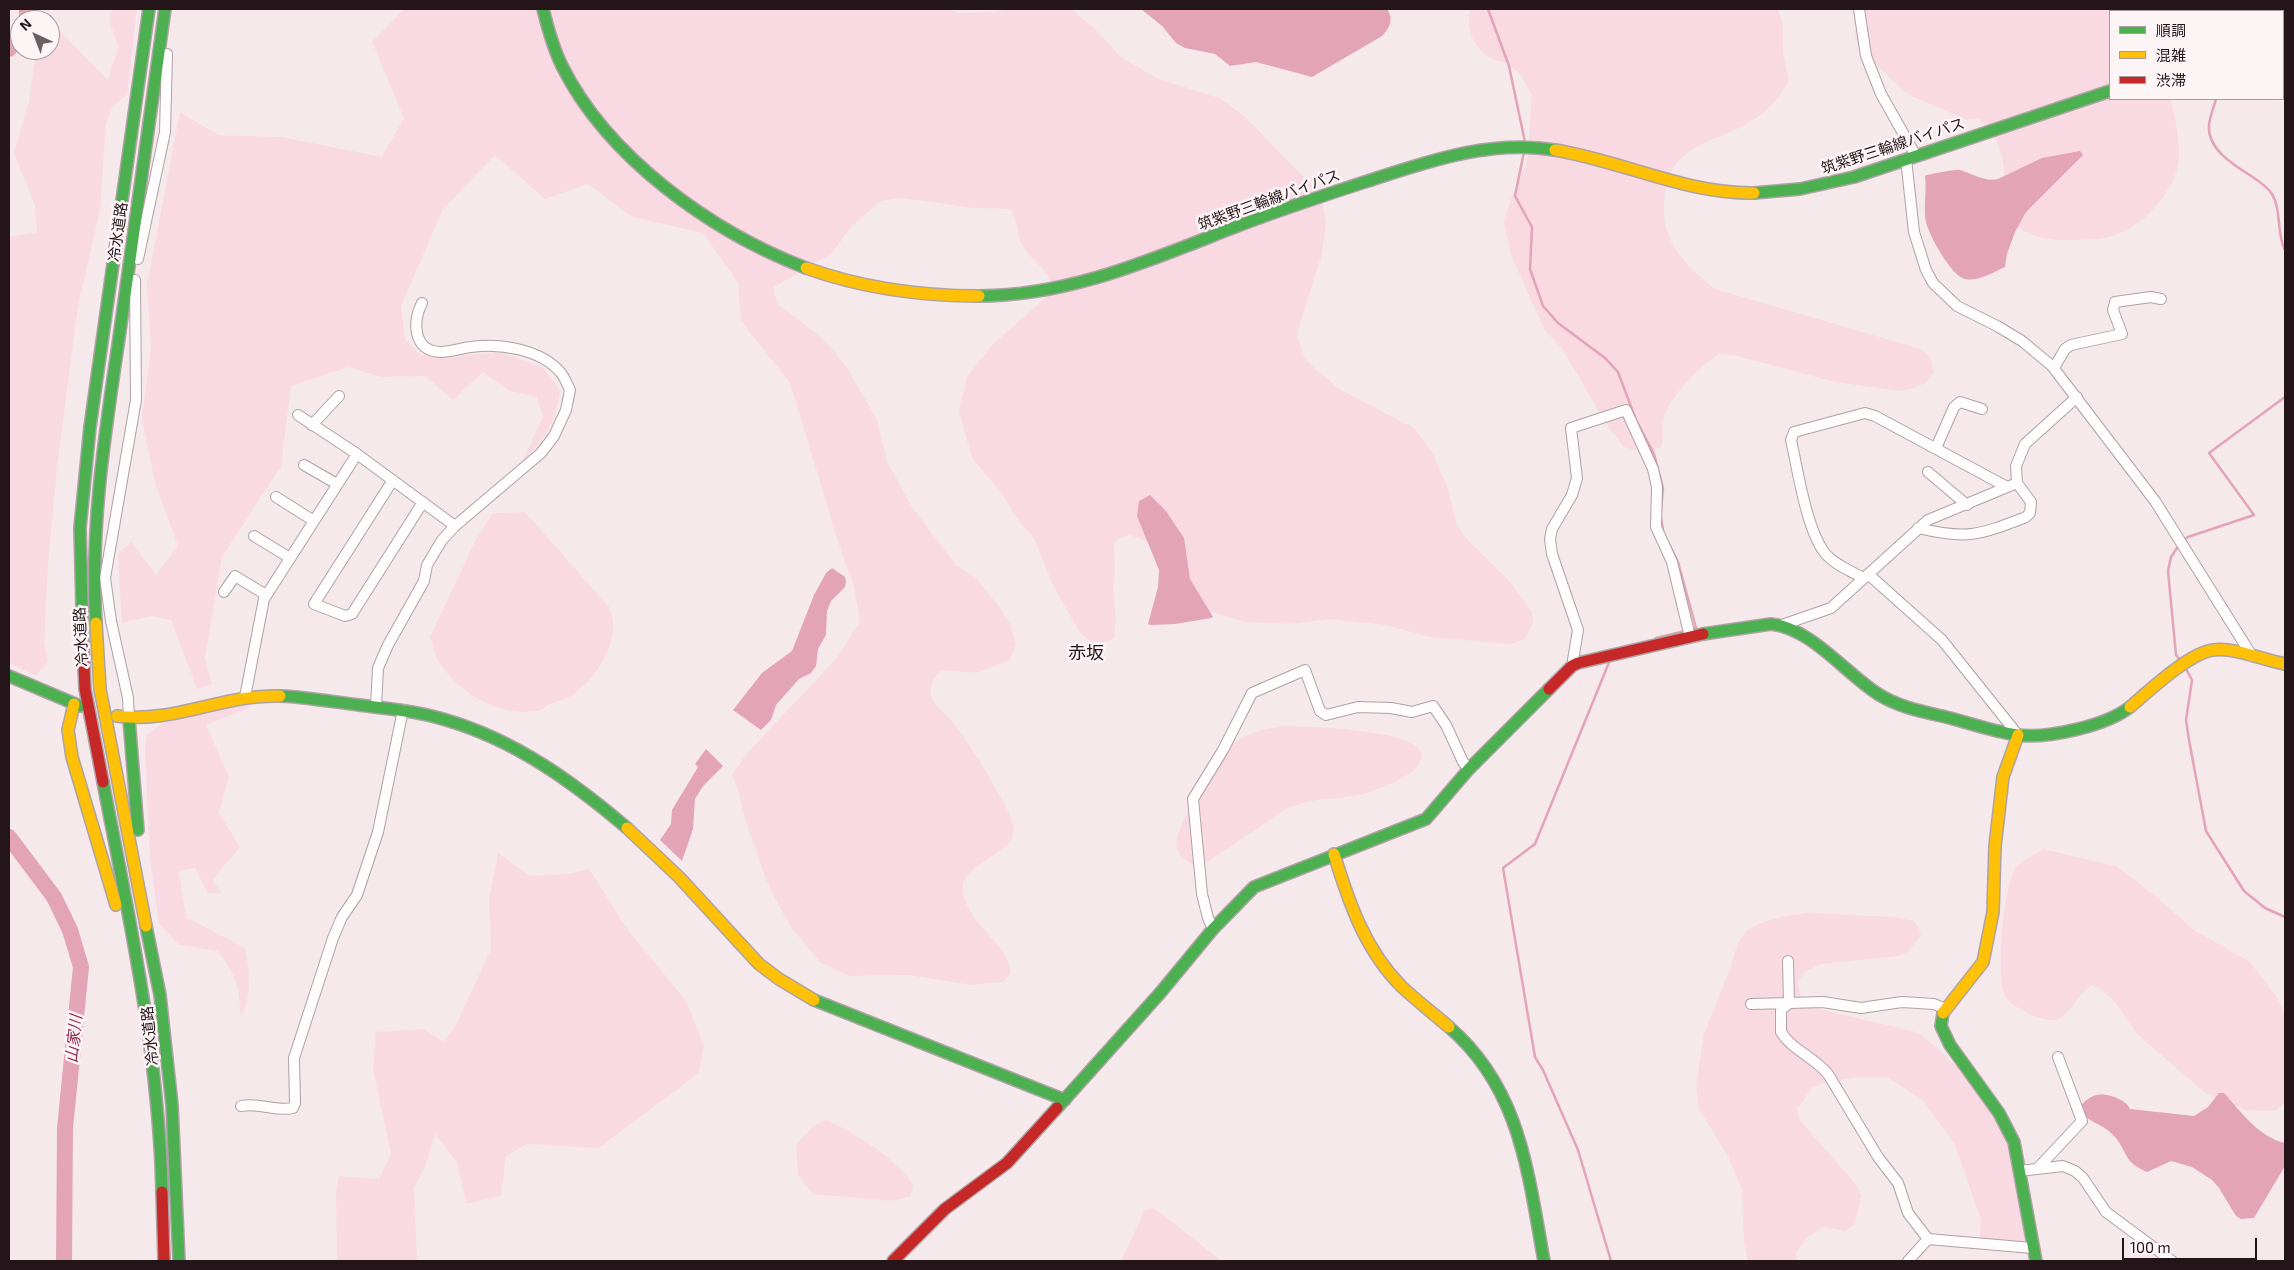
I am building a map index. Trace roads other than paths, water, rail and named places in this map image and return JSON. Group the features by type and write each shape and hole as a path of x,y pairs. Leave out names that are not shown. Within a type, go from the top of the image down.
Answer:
{"main road":[{"name":"冷水道路","path":"149,9 90,427 80,528 81,623 85,689 124,891 154,1064 161,1144 164,1261"},
{"name":"冷水道路","path":"165,9 106,428 95,526 94,572 100,689 160,995 172,1105 179,1261"},
{"name":"筑紫野三輪線バイパス","path":"543,9 547,32 559,61 572,84 608,132 663,185 711,221 773,254 839,280 894,292 944,297 1013,295 1077,284 1134,267 1256,219 1403,169 1446,156 1489,148 1552,149 1576,153 1705,190 1746,194 1775,193 1816,187 1854,177 2109,91"},
{"path":"893,1261 946,1209 1008,1163 1213,929 1254,888 1334,854 1426,819 1469,769 1572,666 1589,660 1690,637 1745,627 1782,624 1803,635 1878,694 1904,707 2018,735 2061,732 2102,723 2124,711 2182,664 2212,650 2230,650 2285,664"},
{"path":"9,676 39,687 77,705 68,718 67,732 72,757 142,995"},
{"path":"117,716 129,719 164,716 216,702 245,697 270,696 403,710 447,720 483,732 538,757 585,793 678,876 758,963 784,983 816,1001 1065,1100"},
{"path":"129,719 136,811 152,951"},
{"path":"2018,735 2003,777 1995,846 1993,912 1982,962 1942,1014 1941,1026 1950,1045 1999,1113 2014,1142 2032,1248 2036,1261"},
{"path":"1334,854 1348,903 1370,947 1395,979 1472,1048 1502,1092 1523,1150 1544,1261"}],"street":[{"path":"129,719 128,698 111,622 105,578 136,400 137,335 134,288 136,268 165,132 166,59 173,9"},
{"path":"1858,9 1866,56 1881,94 1911,157 1914,232 1932,283 1957,306 1998,326 2022,341 2054,368 2154,501 2252,656"},
{"path":"2054,368 2065,349 2071,344 2122,334 2113,310 2115,302 2151,296 2161,299"},
{"path":"376,707 378,668 388,645 424,581 427,565 442,540 455,526 541,453 558,427 566,410 570,390 561,373 546,361 516,348 501,345 441,352 430,350 421,344 418,339 416,314 422,303"},
{"path":"312,425 339,396"},
{"path":"1918,528 1943,534 1970,535 1994,530 2026,517 2030,512 2031,502 2017,482 2016,466 2025,444 2077,397"},
{"path":"1936,448 1954,407 1960,402 1982,409"},
{"path":"1572,666 1578,630 1552,554 1550,539 1552,530 1572,495 1577,478 1571,428 1626,410 1654,469 1657,487 1656,527 1672,562 1690,637"},
{"path":"2006,488 1936,448 1875,416 1865,413 1794,432 1791,436 1812,526 1824,552 1832,559 1865,576 1942,640 2018,735"},
{"path":"298,415 357,454 455,526"},
{"path":"245,697 266,595 357,454"},
{"path":"304,465 337,484"},
{"path":"1928,472 1967,505"},
{"path":"393,480 314,604 345,616 352,614 423,502"},
{"path":"1782,624 1831,608 1918,528 1940,515 2017,482"},
{"path":"276,497 314,521"},
{"path":"254,536 290,558"},
{"path":"224,592 235,576 266,595"},
{"path":"1213,929 1202,894 1193,799 1223,750 1252,693 1305,670 1320,711 1326,715 1358,707 1391,708 1412,712 1433,706 1446,725 1463,762 1469,769"},
{"path":"241,1106 251,1104 283,1110 293,1108 295,1103 294,1058 333,938 342,917 357,894 378,832 403,710"},
{"path":"1788,961 1789,1003"},
{"path":"1751,1004 1823,1002 1861,1008 1902,1002 1934,1004 1946,1009"},
{"path":"1789,1003 1781,1010 1780,1023 1783,1036 1818,1062 1828,1074 1878,1157 1898,1184 1908,1213 1928,1238 2032,1248"},
{"path":"2037,1168 2082,1121 2058,1058"},
{"path":"2019,1171 2063,1166 2075,1171 2083,1178 2106,1212 2172,1261"},
{"path":"1908,1261 1928,1238"}],"waterway":[{"path":"1488,9 1509,66 1525,142"},
{"path":"2216,100 2209,125 2212,141 2228,160 2261,183 2272,194 2277,208 2282,243 2285,250"},
{"path":"1524,152 1515,196 1532,227 1530,269 1543,306 1558,323 1605,358 1618,372 1636,420 1654,454 1663,488 1661,510"},
{"path":"2183,541 2188,537 2254,515 2209,453 2285,397"},
{"path":"1661,518 1663,530"},
{"path":"1669,544 1678,562 1696,628 1690,629"},
{"path":"2179,545 2171,557 2168,571 2176,655 2180,660"},
{"path":"1656,638 1685,631"},
{"path":"1610,660 1535,844 1503,868 1535,1057 1543,1070 1578,1150 1611,1261"},
{"path":"2185,667 2192,680 2186,720 2206,831 2244,891 2265,908 2285,917"},
{"name":"山家川","path":"9,837 54,897 70,930 81,967 65,1128 64,1261"}],"district":[{"name":"赤坂","path":"1086,653"}]}
